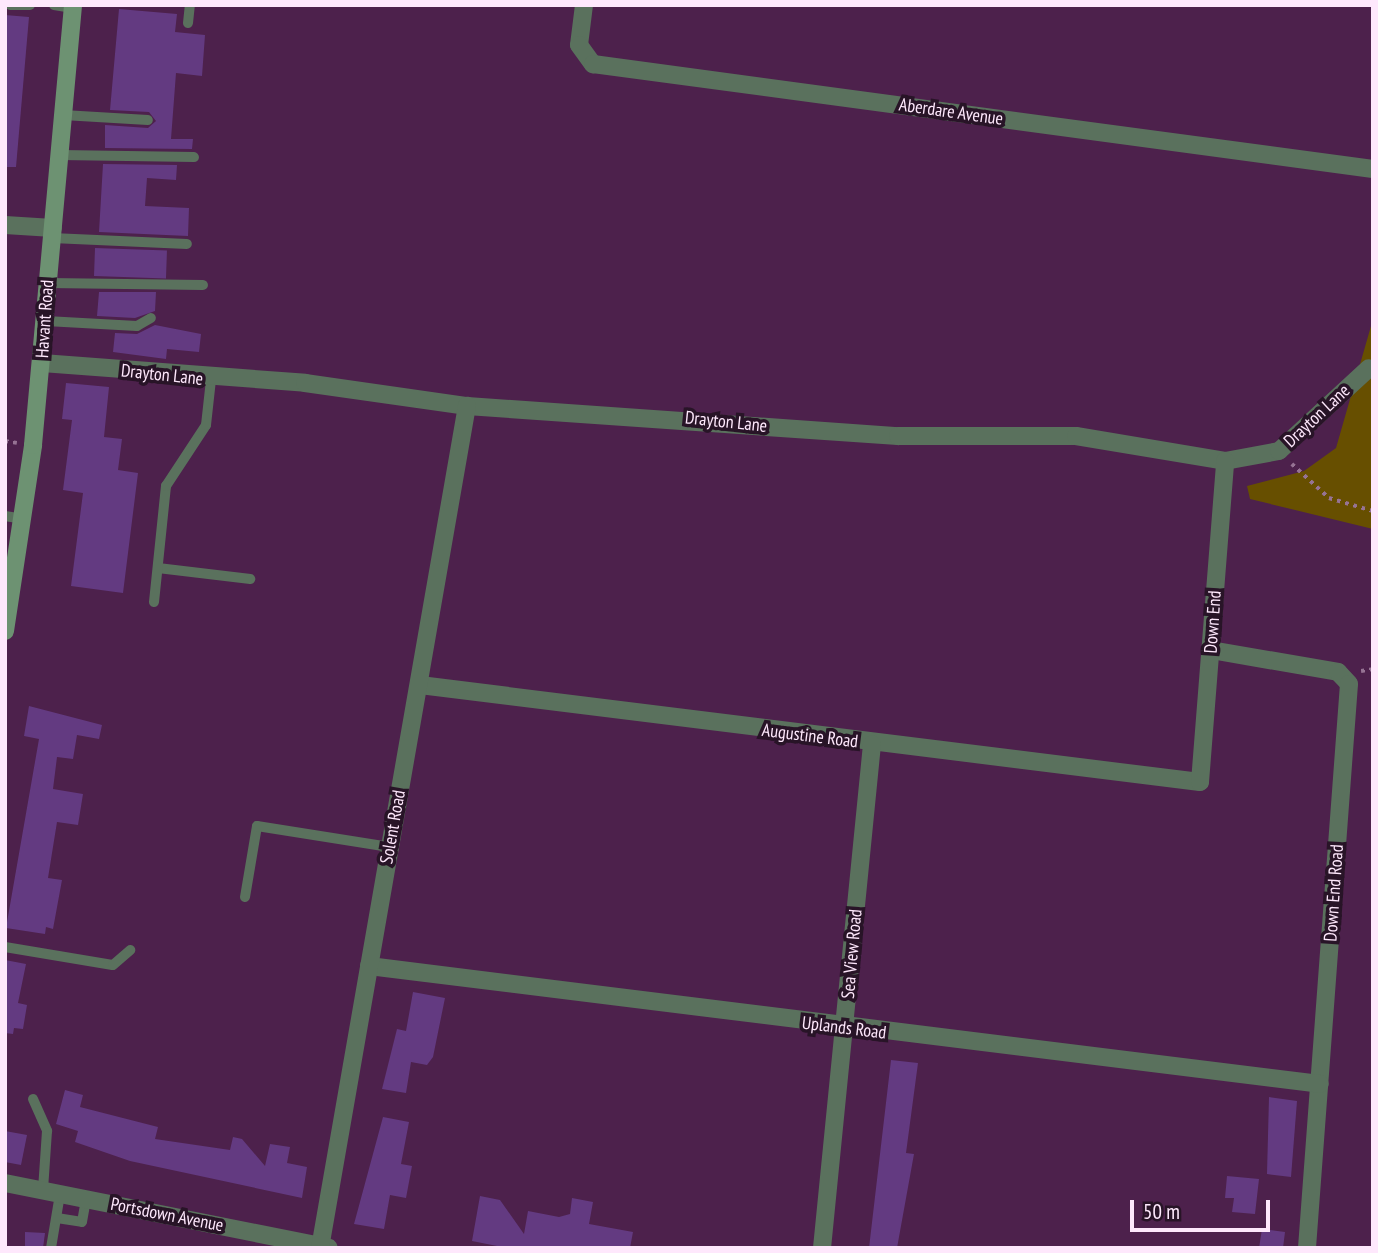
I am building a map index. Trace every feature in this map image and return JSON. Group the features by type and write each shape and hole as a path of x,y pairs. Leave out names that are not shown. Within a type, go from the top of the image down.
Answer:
{"street":[{"name":"Aberdare Avenue","path":"584,5 579,45 593,64 1373,169"},
{"name":"Havant Road","path":"5,631 24,519 42,363 73,7"},
{"path":"5,225 52,233"},
{"name":"Drayton Lane","path":"42,363 211,380 305,383 467,406 898,436 1076,436 1226,461 1279,451 1371,365"},
{"name":"Solent Road","path":"324,1247 389,847 420,685 467,406"},
{"name":"Down End","path":"1200,782 1226,461"},
{"name":"Down End Road","path":"1211,650 1338,672 1349,684 1307,1248"},
{"name":"Augustine Road","path":"420,685 872,744 1200,782"},
{"name":"Sea View Road","path":"822,1248 872,744"},
{"name":"Uplands Road","path":"369,966 845,1029 1320,1084"},
{"name":"Portsdown Avenue","path":"5,1183 324,1247"}],"lane":[{"path":"10,5 30,5"},
{"path":"54,5 73,7"},
{"path":"188,23 190,5"},
{"path":"63,115 148,120"},
{"path":"60,155 194,157"},
{"path":"52,233 187,244"},
{"path":"48,283 202,285"},
{"path":"46,321 137,326 151,318"},
{"path":"154,602 166,486 209,416 211,380"},
{"path":"5,516 24,519"},
{"path":"158,568 250,579"},
{"path":"245,897 257,826 389,847"},
{"path":"5,947 113,965 124,962 130,950"},
{"path":"33,1099 47,1131 51,1192 57,1218 51,1248"},
{"path":"57,1218 82,1222 86,1199"}],"path":[{"path":"1279,451 1329,498 1373,511"}],"shaded area":[{"path":"1373,319 1373,529 1250,499 1247,486 1304,471 1336,448"}],"building":[{"path":"119,9 177,14 175,32 205,35 202,76 176,73 171,139 193,139 192,149 105,148 105,125 148,128 156,121 149,112 110,110"},
{"path":"5,15 29,17 16,167 5,167"},
{"path":"103,164 177,165 176,180 147,178 145,206 189,208 188,236 99,232"},
{"path":"95,248 167,251 166,278 94,276"},
{"path":"99,292 156,292 155,311 135,318 97,316"},
{"path":"155,325 201,334 199,352 167,349 166,359 113,352 115,333 137,334"},
{"path":"66,383 109,387 104,437 122,439 118,470 138,473 123,593 71,586 83,493 63,490 72,420 62,419"},
{"path":"29,706 102,725 99,739 77,735 73,759 57,757 53,789 83,794 78,825 57,822 48,878 62,880 53,929 46,927 45,934 6,928 39,739 24,736"},
{"path":"5,960 26,964 18,1003 27,1005 23,1029 14,1028 13,1034 5,1033"},
{"path":"413,992 445,998 433,1057 427,1065 411,1062 406,1093 382,1089 397,1029 406,1031"},
{"path":"891,1060 918,1063 906,1153 914,1154 897,1248 869,1248"},
{"path":"65,1090 83,1095 80,1107 158,1127 155,1139 230,1150 233,1137 242,1139 265,1166 270,1144 290,1147 287,1163 307,1167 302,1198 130,1161 75,1142 78,1131 56,1124"},
{"path":"1269,1097 1297,1101 1291,1177 1267,1174"},
{"path":"383,1117 409,1122 401,1164 412,1166 406,1198 390,1195 384,1229 354,1224"},
{"path":"5,1131 27,1135 21,1165 5,1162"},
{"path":"1227,1176 1259,1179 1255,1214 1232,1212 1234,1198 1225,1198"},
{"path":"480,1196 500,1200 524,1234 528,1211 559,1217 570,1214 572,1198 593,1202 589,1224 633,1232 630,1248 507,1248 472,1241"},
{"path":"1262,1229 1285,1232 1283,1248 1259,1248"},
{"path":"25,1232 45,1233 43,1248 25,1248"}]}
